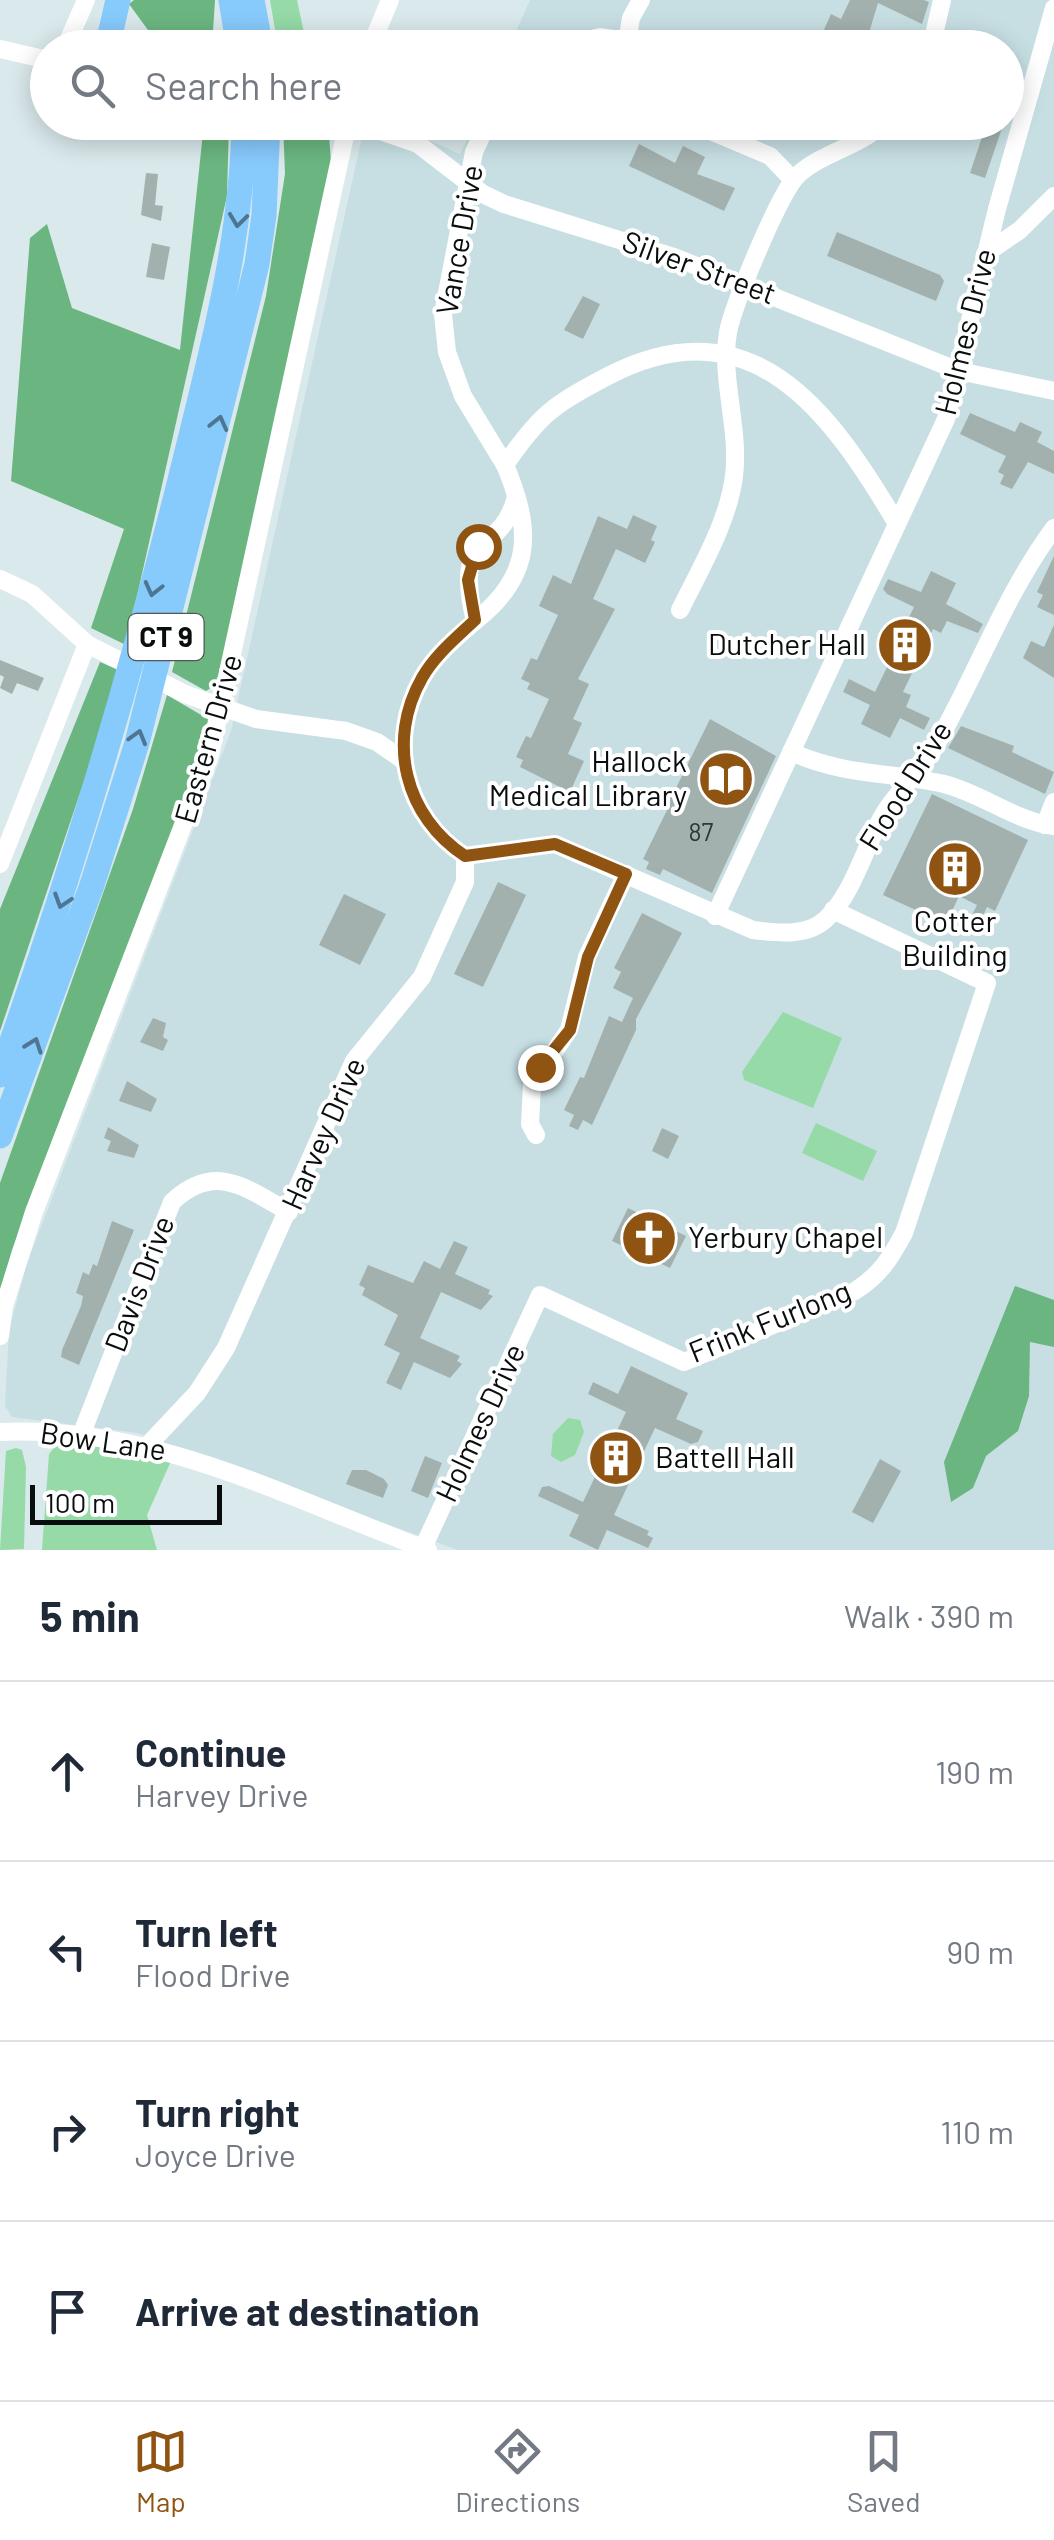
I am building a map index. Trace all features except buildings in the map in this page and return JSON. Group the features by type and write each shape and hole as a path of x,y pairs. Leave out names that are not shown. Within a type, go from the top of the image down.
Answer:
{"highway":[{"path":"111,30 118,0"},
{"path":"231,0 236,30"},
{"path":"252,0 258,30"},
{"name":"CT 9","path":"0,1075 86,829 150,598 233,259 243,140"},
{"name":"CT 9","path":"0,1136 102,853 167,633 256,264 264,215 267,140"}],"street":[{"path":"74,30 86,0"},
{"path":"378,30 390,0"},
{"path":"630,30 641,0"},
{"path":"936,30 942,0"},
{"name":"Holmes Drive","path":"1024,117 1054,8"},
{"path":"0,50 30,56"},
{"name":"Eastern Drive","path":"0,1336 22,1244 195,802 223,707 347,140"},
{"name":"Silver Street","path":"406,140 418,144 468,184 504,204 605,233 746,284 959,372 1054,391"},
{"name":"Vance Drive","path":"480,140 474,152 443,314 447,352 463,396 505,465"},
{"path":"732,140 770,156 793,180"},
{"path":"680,610 716,532 734,477 728,332 746,284 793,180 806,168 866,140"},
{"name":"Holmes Drive","path":"716,916 946,419 1018,140"},
{"path":"986,254 1020,230 1054,196"},
{"path":"834,910 808,930 781,934 753,930 555,844 465,856 426,823 402,760 410,702 423,676 509,588 519,567 524,524 505,465 553,405 620,370 662,357 728,352 769,372 806,399 867,473 897,524"},
{"path":"475,620 468,590 470,562 483,541 508,519 516,497"},
{"name":"Flood Drive","path":"834,910 883,814 934,748 995,622 1054,528"},
{"path":"0,579 32,594 87,644 185,694 256,718 346,731 377,742 402,760"},
{"path":"0,864 87,644"},
{"path":"792,752 845,772 966,790 1050,826 1054,802"},
{"name":"Harvey Drive","path":"148,1444 197,1393 226,1348 354,1061 422,977 465,882 465,856"},
{"path":"536,1136 530,1124 532,1084 570,1030 588,957 626,874"},
{"name":"Frink Furlong","path":"540,1295 684,1362 819,1307 879,1275 904,1233 988,983 834,910"},
{"name":"Davis Drive","path":"82,1433 172,1202 201,1183 228,1179 289,1212"},
{"name":"Holmes Drive","path":"425,1549 540,1295"},
{"name":"Bow Lane","path":"0,1432 82,1433 148,1444 213,1465 425,1549"}],"shaded area":[{"path":"530,0 1054,0 1054,1550 458,1550 138,1433 12,1417 5,1406 9,1331 26,1266 231,731 361,140 428,140 460,154 467,140 1024,140 1024,30 517,30"}],"green space":[{"path":"134,0 215,0 213,30 148,30 129,4"},
{"path":"270,0 297,0 303,30 275,30"},
{"path":"202,140 229,140 227,196 126,645 91,628 124,529 11,481 30,238 47,224 72,308 180,350"},
{"path":"284,140 329,140 331,163 217,684 206,691 172,672 266,296 285,174"},
{"path":"100,662 116,669 118,680 0,1031 0,909"},
{"path":"167,695 208,719 202,757 12,1250 0,1292 0,1183 133,809"},
{"path":"783,1012 842,1038 813,1108 744,1080 742,1072"},
{"path":"816,1123 877,1151 863,1181 802,1153"},
{"path":"1015,1286 1054,1300 1054,1347 1030,1342 1029,1396 1018,1431 986,1456 973,1488 951,1502 944,1462"},
{"path":"568,1418 580,1420 584,1432 575,1455 561,1462 551,1456 553,1434"},
{"path":"72,1441 171,1461 147,1515 157,1550 42,1550 49,1454 58,1443"},
{"path":"22,1450 26,1467 24,1549 0,1550 6,1451"}],"place":[{"name":"Dutcher Hall","path":"905,645"},
{"name":"Hallock Medical Library","path":"726,779"},
{"name":"Cotter Building","path":"955,869"},
{"name":"Yerbury Chapel","path":"649,1238"},
{"name":"Battell Hall","path":"616,1458"}],"route":[{"path":"478,546 472,555 468,580 475,620 440,652 423,676 410,702 404,732 402,760 426,823 443,842 465,856 555,844 626,874 588,957 570,1030 540,1067"}]}
